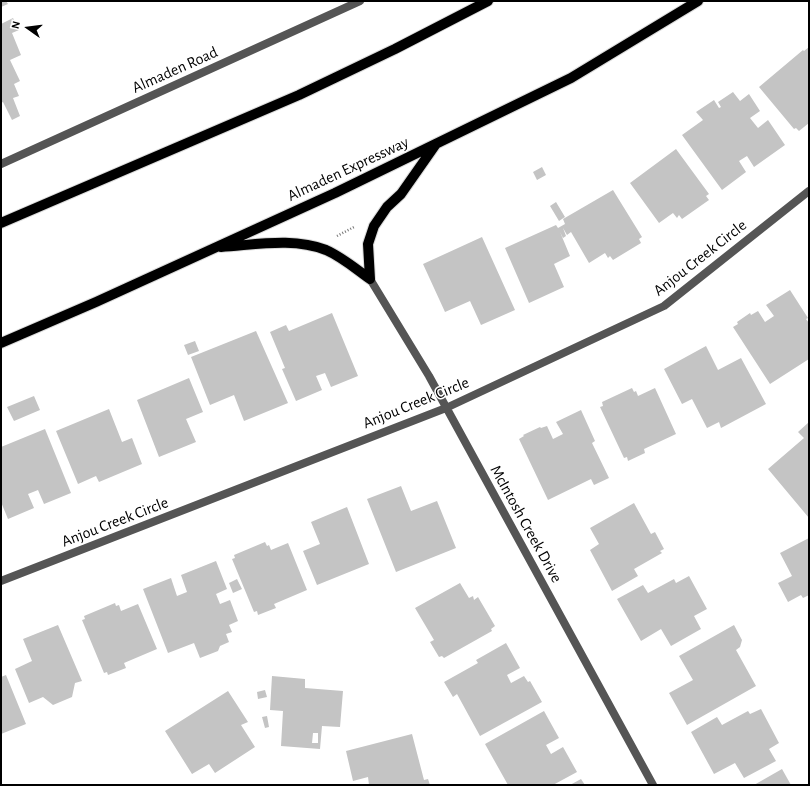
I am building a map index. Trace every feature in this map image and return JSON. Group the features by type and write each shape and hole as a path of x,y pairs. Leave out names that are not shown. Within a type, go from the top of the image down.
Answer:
{"main road":[{"path":"1,223 299,95 395,49 488,1"},
{"name":"Almaden Expressway","path":"1,344 335,193 571,78 698,1"},
{"path":"370,279 368,244 374,226 386,207 401,194 437,143"},
{"path":"215,248 291,243 306,244 326,251 344,260 370,279"}],"street":[{"name":"Almaden Road","path":"1,164 360,1"},
{"name":"Anjou Creek Circle","path":"1,581 446,408 664,306 809,191"},
{"name":"McIntosh Creek Drive","path":"370,279 429,376 653,785"}],"path":[{"path":"333,238 356,226"}],"building":[{"path":"1,1 6,1 8,4 1,7"},
{"path":"13,18 19,30 12,33 21,55 10,60 20,81 14,84 19,96 13,98 20,116 12,120 3,102 1,103 1,24"},
{"path":"809,47 809,123 799,131 796,128 794,129 759,87 803,50 804,51"},
{"path":"733,92 740,101 749,94 760,111 750,118 758,128 768,120 785,145 754,167 747,156 739,161 746,172 722,190 682,135 703,120 696,112 714,100 719,108 721,107 718,102"},
{"path":"676,149 709,194 706,196 709,200 682,219 679,215 677,218 673,213 659,223 630,183"},
{"path":"542,167 546,175 537,180 533,172"},
{"path":"613,190 642,237 639,239 641,243 613,260 610,256 608,258 605,253 589,263 571,232 567,235 563,228 566,236 563,238 560,232 570,256 554,264 564,287 529,303 505,248 556,225 558,228 565,224 563,219"},
{"path":"556,202 565,217 559,221 550,206"},
{"path":"482,237 515,310 481,325 470,301 445,312 423,264"},
{"path":"790,290 808,318 806,319 809,323 809,359 770,384 733,327 738,324 737,322 750,313 751,315 758,311 765,322 774,316 766,305"},
{"path":"332,313 358,376 331,387 325,373 316,376 322,390 296,401 282,369 285,368 270,332 286,325 289,331"},
{"path":"256,331 288,403 244,421 234,395 210,405 191,357"},
{"path":"195,341 199,351 188,355 184,345"},
{"path":"706,346 718,370 741,358 766,404 721,428 719,422 707,428 692,399 682,404 664,369"},
{"path":"189,378 203,412 186,419 196,442 159,457 137,400"},
{"path":"632,388 634,392 636,391 638,396 655,388 676,434 644,449 645,453 628,461 627,457 624,458 600,407 603,406 602,402"},
{"path":"34,396 40,410 14,421 7,407"},
{"path":"109,409 122,442 132,438 142,464 99,482 96,476 78,484 56,431"},
{"path":"581,410 595,441 592,443 609,478 594,485 591,479 548,500 519,439 524,436 523,435 540,427 547,426 553,439 563,434 556,422"},
{"path":"809,422 809,518 768,469 804,438 798,432"},
{"path":"45,429 71,493 44,504 38,490 28,494 34,508 8,519 1,502 1,447"},
{"path":"401,486 411,511 437,501 456,548 396,572 367,499"},
{"path":"634,503 651,534 655,532 664,549 660,551 662,553 634,569 638,576 612,591 590,550 599,544 590,528"},
{"path":"347,507 369,564 317,585 303,551 320,544 311,522"},
{"path":"809,538 809,595 803,598 801,595 788,602 778,583 792,576 780,553"},
{"path":"265,542 267,546 269,545 271,550 288,543 307,590 274,604 276,608 258,615 257,611 254,612 232,559 235,558 234,555"},
{"path":"216,561 227,589 216,594 220,604 230,600 238,621 229,625 232,632 226,634 229,642 220,646 218,651 200,658 194,643 168,653 143,589 171,578 177,596 187,592 181,575"},
{"path":"689,576 707,609 694,616 701,629 671,646 661,629 641,641 617,599 643,585 648,593 674,579 676,583"},
{"path":"237,579 242,589 233,593 229,583"},
{"path":"460,583 469,598 473,596 474,600 478,597 495,626 491,629 492,631 444,658 442,656 439,657 430,642 434,640 415,608"},
{"path":"115,603 116,606 119,605 121,611 138,604 157,649 124,663 126,668 108,675 107,672 104,673 82,620 85,619 84,616"},
{"path":"58,625 82,681 75,683 72,697 53,705 43,697 29,703 15,669 32,661 23,639"},
{"path":"734,625 742,640 740,647 736,650 756,686 687,725 669,693 693,680 679,656"},
{"path":"506,643 520,668 507,675 511,683 524,676 528,682 530,681 542,702 480,736 457,694 453,697 444,682 478,663 476,660"},
{"path":"6,675 26,724 1,734 1,677"},
{"path":"272,676 305,679 305,688 343,691 340,727 322,726 320,749 281,746 283,711 270,710","holes":["313,733 318,733 318,743 312,743"]},
{"path":"265,690 267,697 258,699 257,692"},
{"path":"228,691 248,722 241,725 255,747 215,773 209,764 192,774 165,731"},
{"path":"761,709 779,743 769,749 776,761 744,778 735,763 714,774 691,732 717,717 722,725 748,711 750,714"},
{"path":"544,711 559,738 546,745 551,754 563,747 577,772 553,785 508,785 485,744"},
{"path":"267,716 269,727 265,728 262,717"},
{"path":"412,734 424,780 428,779 430,785 369,785 368,777 353,781 346,751"},
{"path":"782,769 791,785 754,785"},
{"path":"581,779 585,785 570,785"}]}
